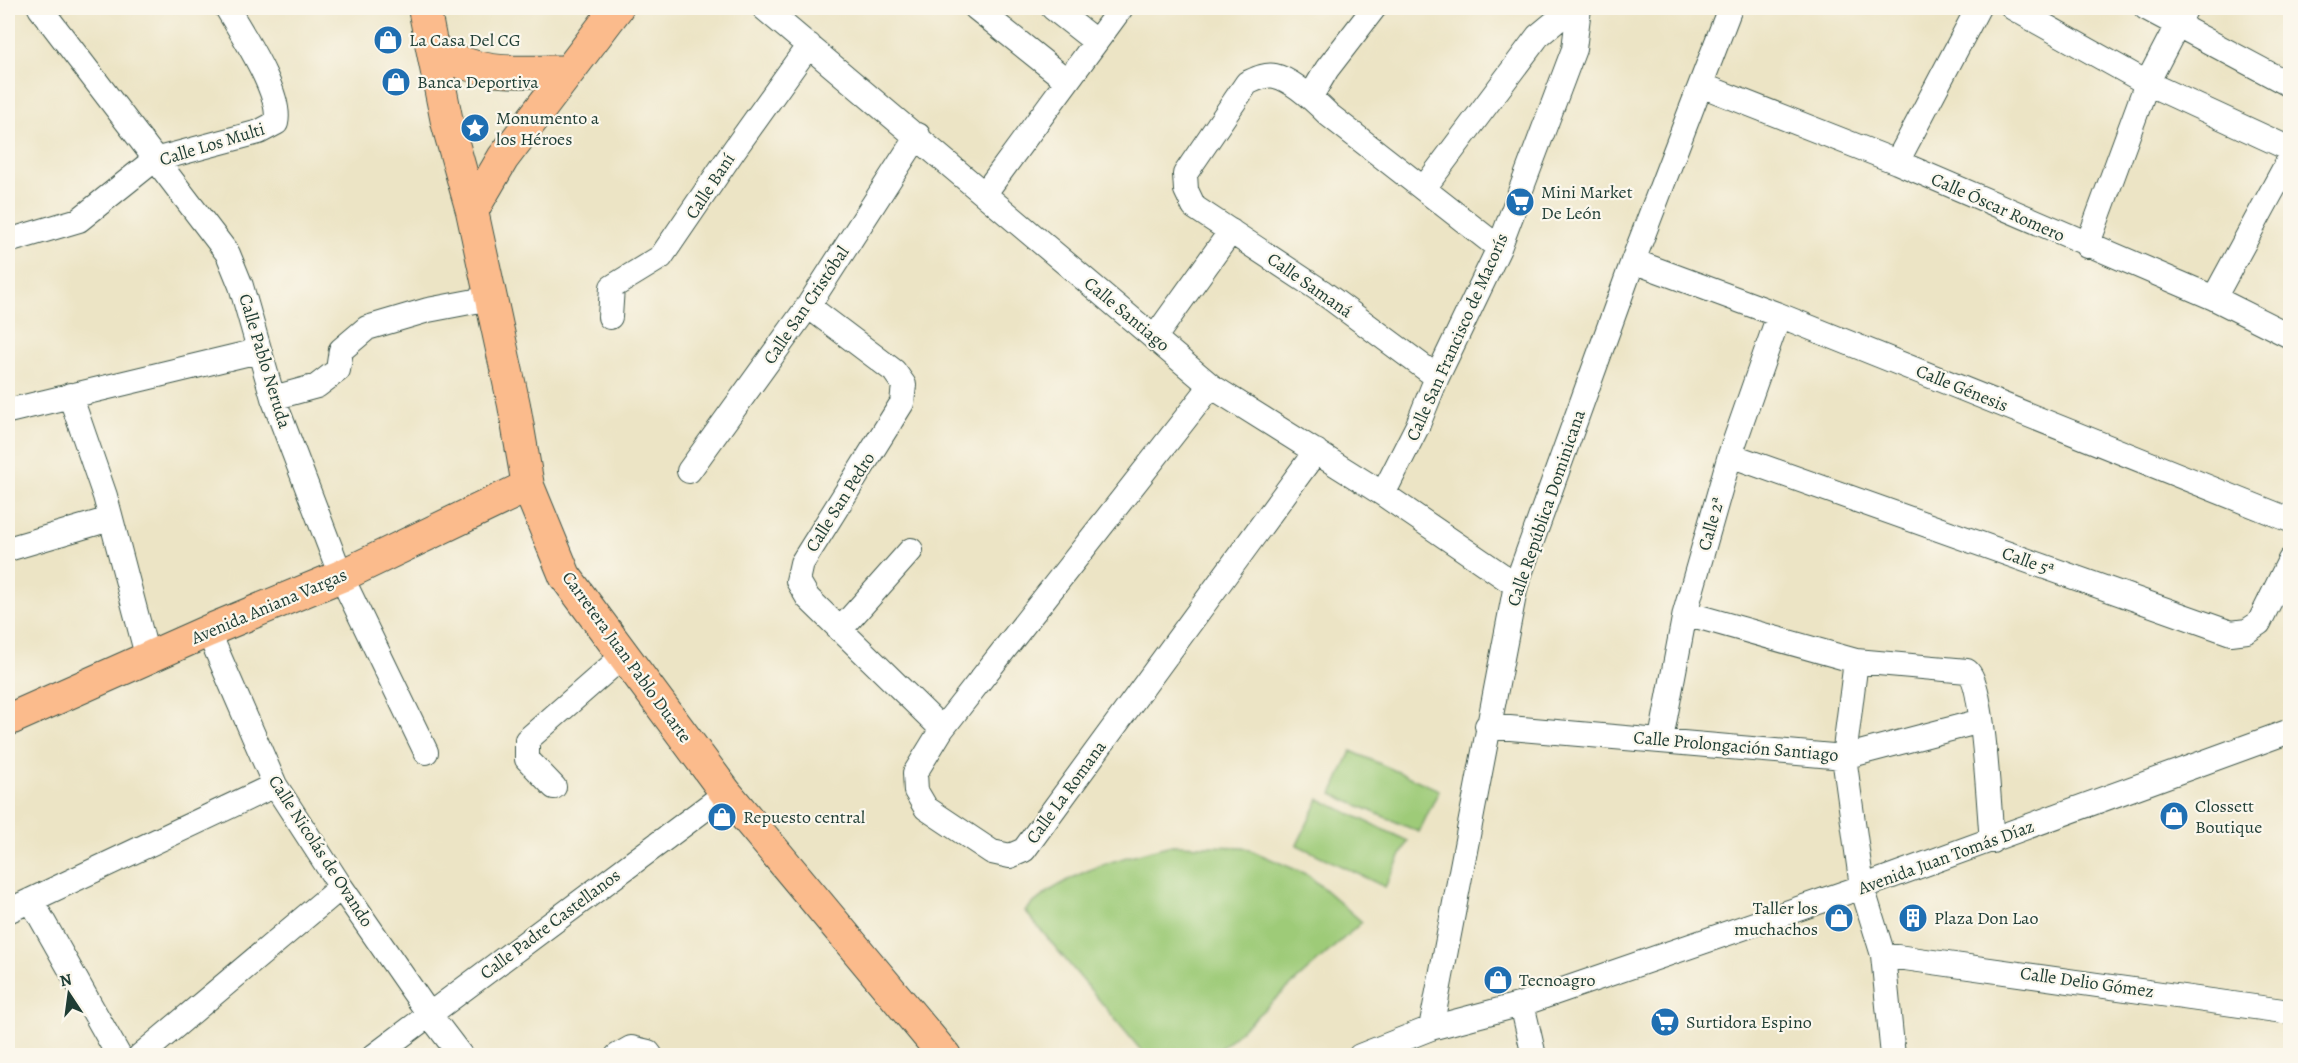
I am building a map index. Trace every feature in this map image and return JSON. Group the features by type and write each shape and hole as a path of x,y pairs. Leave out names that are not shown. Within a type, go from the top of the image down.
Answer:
{"main road":[{"name":"Carretera Juan Pablo Duarte","path":"424,8 447,122 472,211 491,298 528,486 565,576 726,793 945,1056"},
{"path":"472,211 503,158 617,8"},
{"path":"433,49 456,63 482,70 569,71"},
{"name":"Avenida Aniana Vargas","path":"8,720 208,631 341,576 528,486"}],"street":[{"name":"Calle Los Multi","path":"8,241 79,220 154,160 260,132 276,123 275,106 268,84 227,8"},
{"name":"Calle Santiago","path":"764,8 918,135 1212,386 1383,494 1516,585"},
{"path":"976,8 1066,80"},
{"path":"1053,8 1095,41"},
{"path":"985,193 1121,8"},
{"path":"1374,8 1328,69 1311,96 1329,115 1499,248"},
{"path":"1424,188 1538,36 1572,8"},
{"name":"Calle San Francisco de Macorís","path":"1383,494 1417,427 1437,378 1499,248 1574,49 1579,8"},
{"name":"Calle República Dominicana","path":"1431,1028 1487,726 1516,585 1633,261 1730,8"},
{"path":"1897,162 1978,8"},
{"path":"2013,8 2147,83 2290,149"},
{"path":"2146,8 2181,16 2290,85"},
{"name":"Calle Pablo Neruda","path":"44,9 154,160 228,254 241,286 273,398 341,576 426,752"},
{"path":"2087,246 2147,83 2181,16"},
{"name":"Calle Baní","path":"610,316 612,287 661,257 809,45"},
{"name":"Calle Samaná","path":"1311,96 1275,76 1262,76 1247,83 1185,174 1186,190 1194,207 1321,291 1437,378"},
{"name":"Calle Óscar Romero","path":"1701,86 1897,162 2087,246 2214,298 2290,336"},
{"name":"Calle San Cristóbal","path":"689,471 808,306 918,135"},
{"path":"2214,298 2290,158"},
{"path":"1155,337 1231,231"},
{"name":"Calle Génesis","path":"1633,261 1779,315 2290,520"},
{"path":"273,398 317,386 338,370 341,350 367,328 428,310 491,298"},
{"name":"Calle San Pedro","path":"808,306 894,371 904,385 902,403 802,563 798,581 808,598 942,729"},
{"name":"Calle 2ª","path":"1661,739 1685,613 1730,455 1779,315"},
{"path":"8,411 258,351"},
{"name":"Calle La Romana","path":"1212,386 942,729 915,773 916,791 926,808 992,852 1010,856 1023,850 1316,451"},
{"path":"70,395 110,519 148,659"},
{"name":"Calle 5ª","path":"1730,455 2231,633 2247,631 2259,623 2290,560"},
{"path":"8,549 110,519"},
{"path":"840,630 911,550"},
{"path":"1685,613 1856,661 1967,671 1972,674 1981,721 1992,841"},
{"name":"Calle Nicolás de Ovando","path":"208,631 275,785 341,887 461,1056"},
{"path":"554,787 527,759 526,740 623,656"},
{"path":"1856,661 1844,757 1862,887 1883,955 1893,1056"},
{"name":"Calle Prolongación Santiago","path":"1487,726 1661,739 1844,757 1981,721"},
{"name":"Avenida Juan Tomás Díaz","path":"1360,1056 1431,1028 1522,1004 1862,887 2290,731"},
{"path":"8,911 275,785"},
{"name":"Calle Padre Castellanos","path":"374,1056 726,793"},
{"path":"140,1056 341,887"},
{"path":"31,900 120,1056"},
{"name":"Calle Delio Gómez","path":"1883,955 2290,1012"},
{"path":"1522,1004 1534,1056"},
{"path":"617,1056 631,1048 648,1052 651,1056"}],"green space":[{"path":"1351,751 1439,790 1419,832 1332,794"},
{"path":"1319,799 1408,841 1385,887 1297,845"},
{"path":"1172,845 1243,847 1308,875 1362,922 1213,1055 1145,1055 1025,911 1057,886 1075,876 1113,861"}],"place":[{"name":"La Casa Del CG","path":"388,40"},
{"name":"Banca Deportiva","path":"396,82"},
{"name":"Monumento a los Héroes","path":"475,128"},
{"name":"Mini Market De León","path":"1520,202"},
{"name":"Clossett Boutique","path":"2174,816"},
{"name":"Repuesto central","path":"722,817"},
{"name":"Taller los muchachos","path":"1839,918"},
{"name":"Plaza Don Lao","path":"1913,918"},
{"name":"Tecnoagro","path":"1498,980"},
{"name":"Surtidora Espino","path":"1665,1022"}]}
